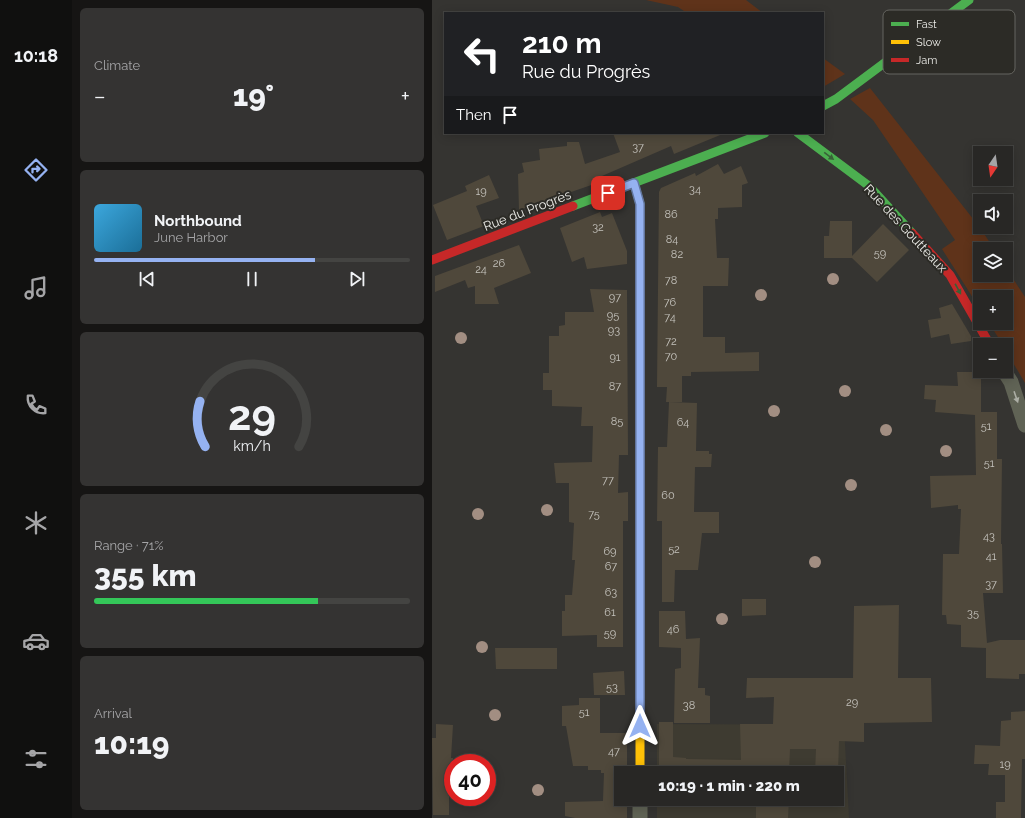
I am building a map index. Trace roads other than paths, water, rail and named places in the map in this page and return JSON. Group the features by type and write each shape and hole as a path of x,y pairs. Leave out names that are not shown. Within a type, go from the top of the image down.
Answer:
{"street":[{"path":"956,10 969,0"},
{"path":"824,105 836,99 883,64"},
{"name":"Rue du Progrès","path":"432,260 762,134"},
{"name":"Rue des Goutteaux","path":"799,134 869,186 950,275 986,338"},
{"path":"634,183 640,204 640,766"},
{"path":"1008,378 1025,425"},
{"path":"640,806 640,818"}]}
